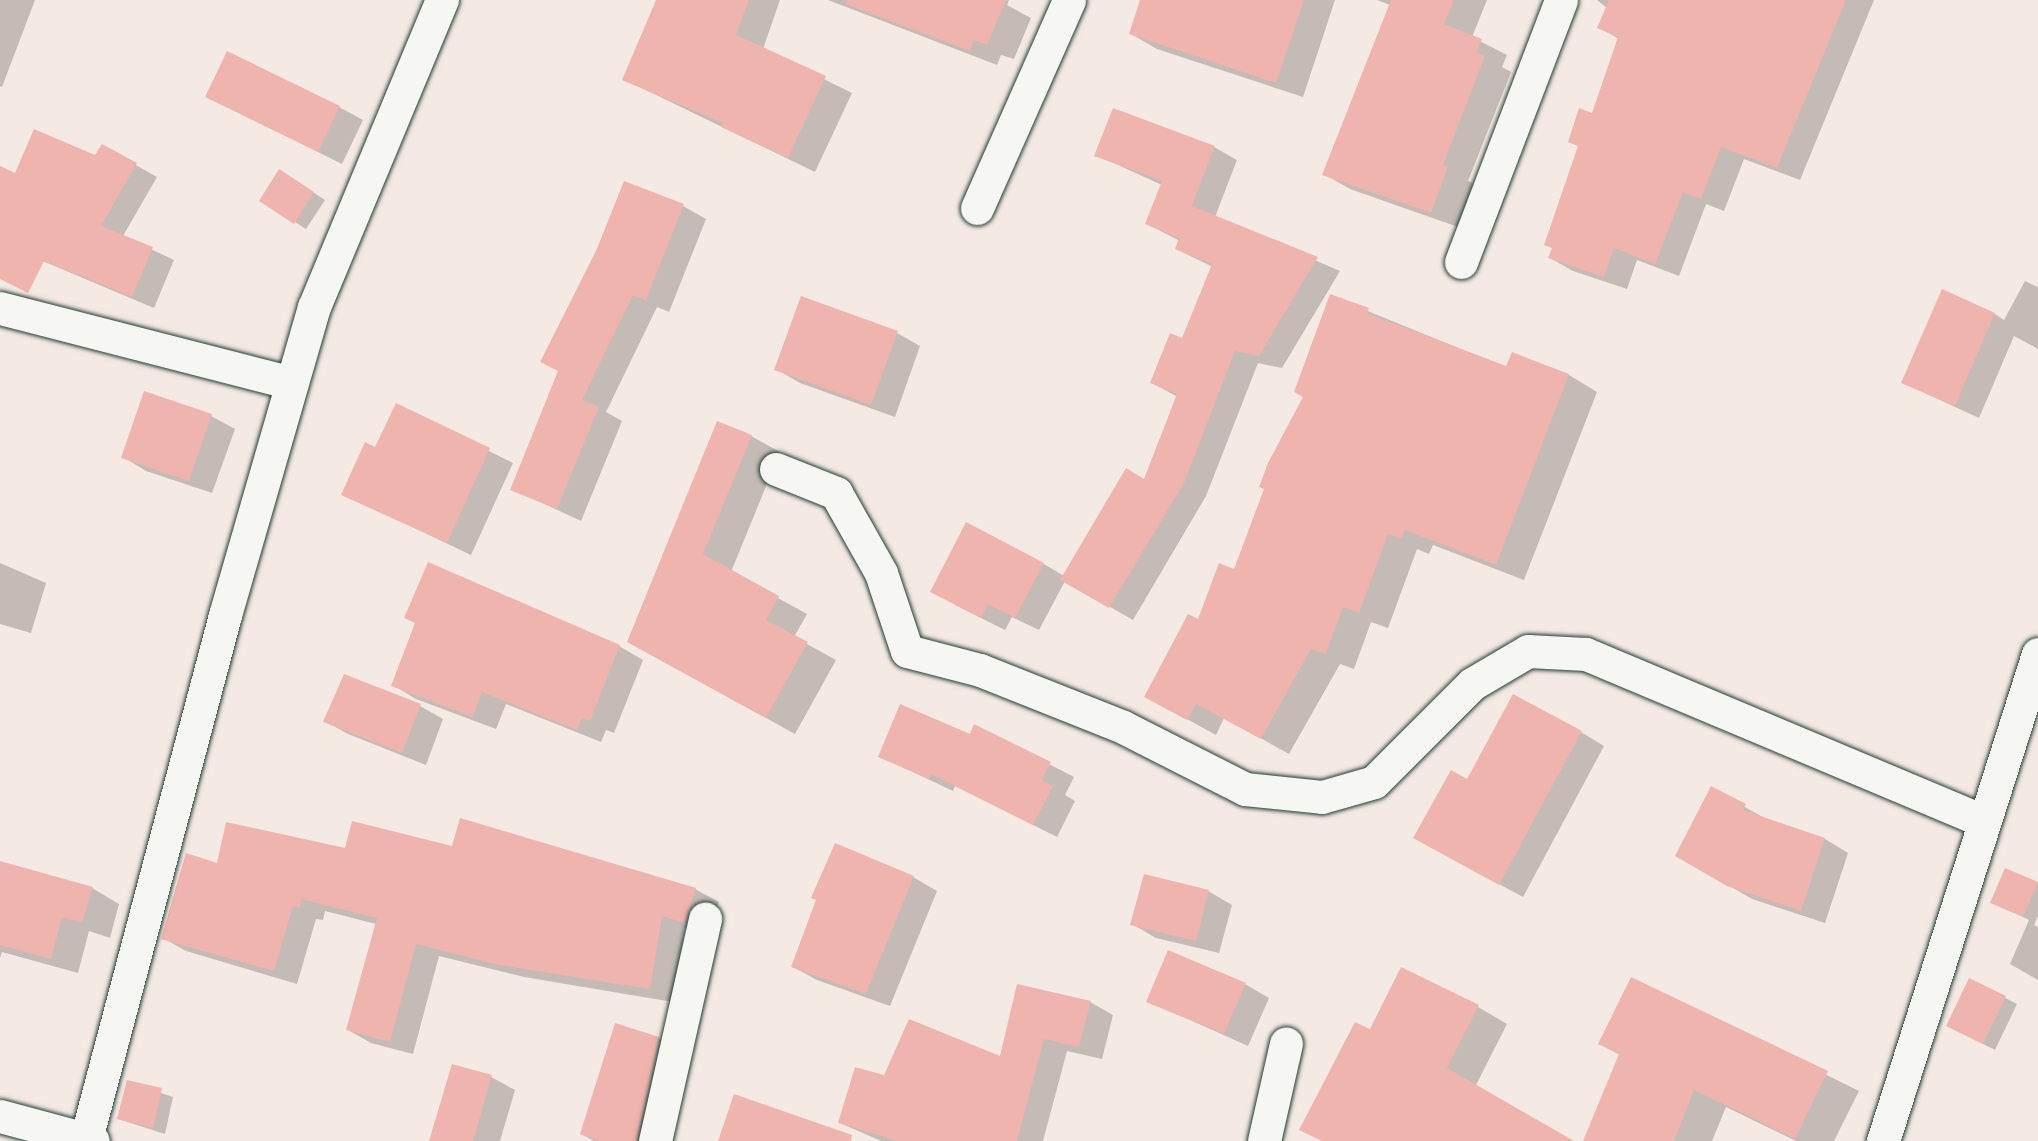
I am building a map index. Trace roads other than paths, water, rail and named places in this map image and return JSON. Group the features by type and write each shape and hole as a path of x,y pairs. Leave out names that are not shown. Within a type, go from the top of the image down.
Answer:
{"street":[{"path":"0,1116 90,1140 225,615 314,307 442,0"},
{"path":"977,208 1069,0"},
{"path":"1461,262 1561,0"},
{"path":"0,308 292,382"},
{"path":"776,469 836,493 881,573 907,651 980,670 1123,727 1245,789 1322,797 1374,782 1472,684 1528,651 1586,654 1983,821"},
{"path":"1883,1141 2038,654"},
{"path":"655,1141 705,919"},
{"path":"1264,1141 1286,1043"}]}
